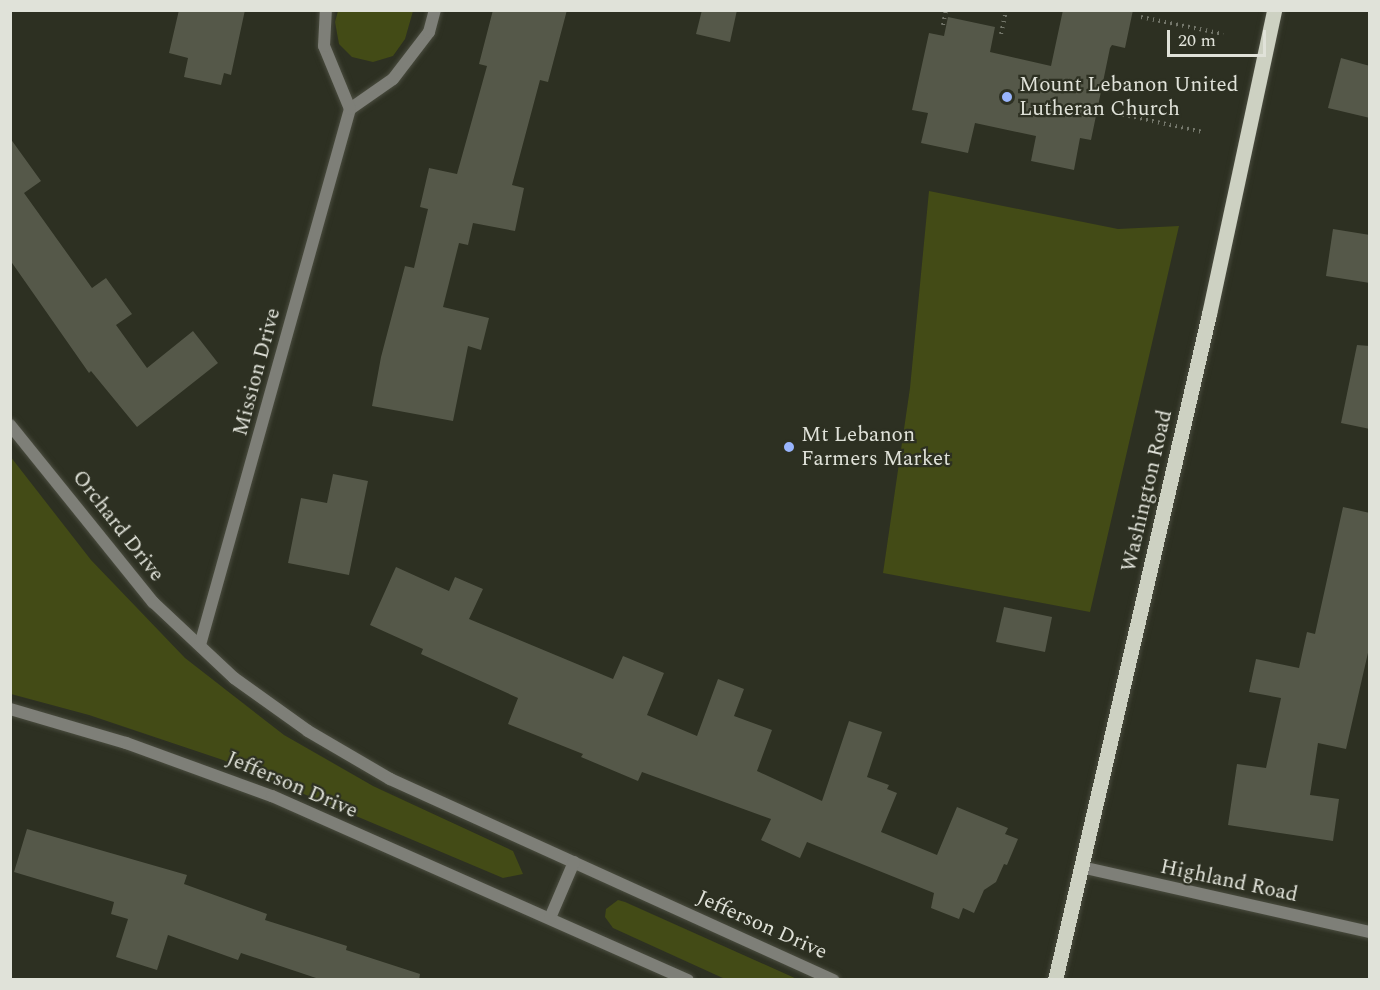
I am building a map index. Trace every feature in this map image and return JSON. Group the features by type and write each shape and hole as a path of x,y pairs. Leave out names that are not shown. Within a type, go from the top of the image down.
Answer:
{"main road":[{"name":"Washington Road","path":"1055,980 1209,314 1274,10"}],"street":[{"path":"326,10 324,46 350,109 393,79 429,32 435,10"},
{"name":"Mission Drive","path":"200,645 350,109"},
{"name":"Orchard Drive","path":"10,426 153,602 200,645"},
{"name":"Jefferson Drive","path":"200,645 234,678 265,701 350,757 390,779 834,980"},
{"name":"Jefferson Drive","path":"10,709 126,743 272,796 688,980"},
{"path":"550,918 574,862"},
{"name":"Highland Road","path":"1081,867 1370,932"}],"path":[{"path":"943,25 946,10"},
{"path":"1000,34 1006,10"},
{"path":"1141,17 1223,34"},
{"path":"1111,112 1203,132"}],"green space":[{"path":"338,10 413,11 405,39 393,56 373,62 352,57 339,44 335,22"},
{"path":"929,191 1118,229 1179,226 1090,612 883,573 910,388"},
{"path":"10,456 91,560 185,658 284,735 373,786 513,851 523,874 503,878 223,760 89,715 11,694"},
{"path":"618,900 797,979 725,979 613,928 605,917 606,909"}],"building":[{"path":"179,10 245,10 231,75 224,73 221,85 184,77 188,58 169,53"},
{"path":"493,10 567,10 548,82 540,80 512,185 524,188 515,231 473,223 468,245 459,243 443,307 489,318 481,350 468,346 453,421 372,406 381,357 405,266 414,268 428,209 420,207 429,168 457,174 487,66 479,64"},
{"path":"702,10 737,10 730,42 696,34"},
{"name":"Mount Lebanon United Lutheran Church","path":"1063,10 1133,10 1125,48 1112,45 1110,48 1091,140 1080,138 1074,170 1031,161 1036,136 975,123 968,153 921,143 928,113 912,110 929,33 944,36 948,17 995,27 990,52 1051,66"},
{"path":"1341,58 1370,66 1370,118 1328,108"},
{"path":"10,138 41,181 24,193 92,288 106,278 132,314 116,325 147,368 193,331 218,363 137,427 91,371 89,373 10,260"},
{"path":"1333,229 1370,235 1370,283 1326,276"},
{"path":"1357,345 1370,346 1370,429 1341,423"},
{"path":"333,474 368,481 349,575 288,563 301,498 327,503"},
{"path":"1343,507 1370,513 1370,644 1346,749 1318,743 1310,795 1339,799 1333,841 1228,825 1237,764 1266,768 1281,698 1249,692 1256,659 1299,668 1307,632 1315,634"},
{"path":"396,567 449,591 455,577 483,589 469,619 613,679 623,656 664,673 647,715 697,736 718,679 744,689 734,716 772,730 757,771 822,801 849,721 882,732 867,777 889,785 887,789 897,793 881,832 937,855 957,807 1008,828 1005,834 1018,839 1007,865 1004,864 996,882 984,890 974,913 963,908 959,919 931,908 934,893 807,842 800,858 761,840 771,819 642,772 638,781 581,757 583,754 508,724 518,698 421,654 423,649 370,625"},
{"path":"1004,607 1052,617 1045,652 996,642"},
{"path":"27,829 187,875 184,884 267,914 265,920 347,946 346,950 420,974 419,980 322,980 241,953 238,960 168,935 157,970 116,957 128,919 111,914 114,902 14,872"}],"place":[{"name":"Mount Lebanon United Lutheran Church","path":"1007,97"},
{"name":"Mt Lebanon Farmers Market","path":"789,447"}]}
